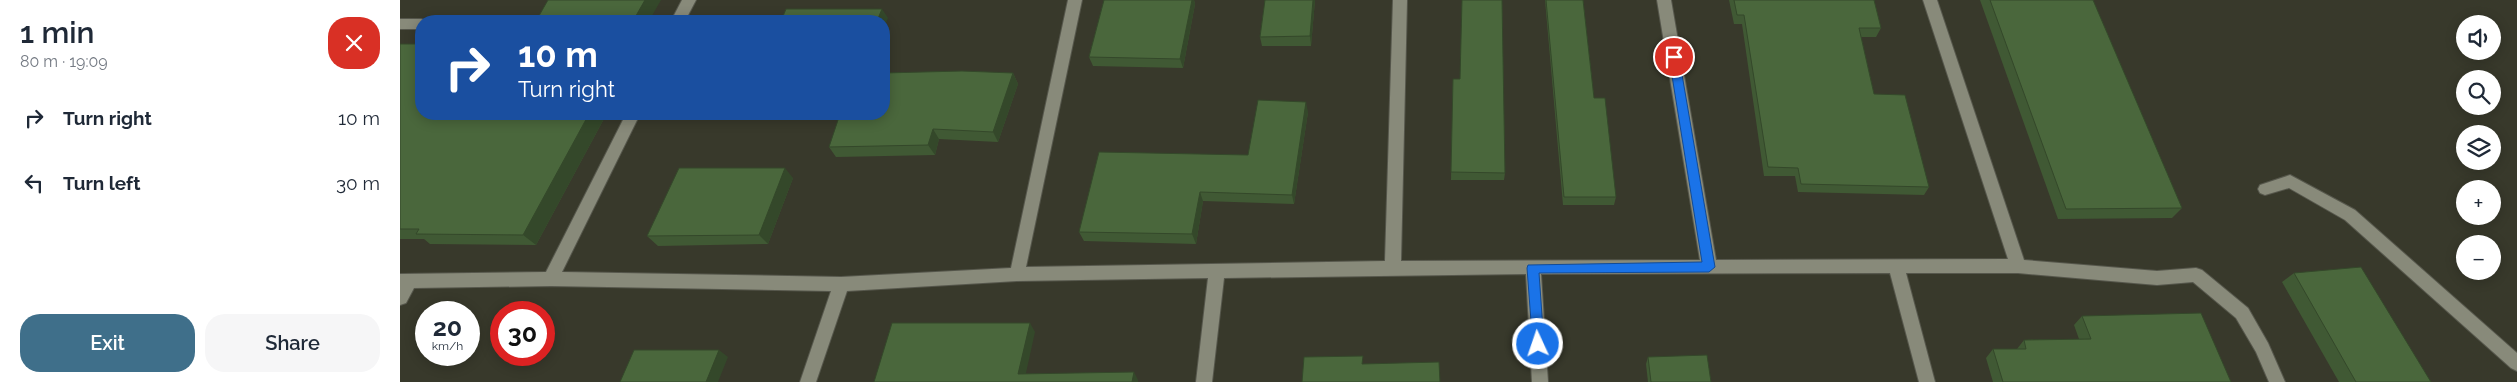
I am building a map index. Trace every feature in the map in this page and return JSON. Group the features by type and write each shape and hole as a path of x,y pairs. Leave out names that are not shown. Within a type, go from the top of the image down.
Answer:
{"street":[{"path":"681,15 689,0"},
{"path":"1016,274 1075,0"},
{"path":"1393,268 1400,0"},
{"path":"1664,0 1709,267"},
{"path":"1930,0 2018,266"},
{"path":"400,24 415,24"},
{"path":"551,279 630,120"},
{"path":"2264,189 2290,181 2350,215 2517,363"},
{"path":"1896,266 1927,382"},
{"path":"400,298 405,280 551,279 841,284 1016,274 1393,268 2018,266 2157,278 2196,276 2242,313 2262,348 2277,382"},
{"path":"1533,268 1540,382"},
{"path":"1204,382 1217,272"},
{"path":"808,382 841,284"}],"building":[{"path":"548,0 645,0 636,15 539,15"},
{"path":"1104,0 1192,0 1180,59 1089,57"},
{"path":"1265,0 1313,0 1310,36 1260,37"},
{"path":"1462,0 1502,0 1505,173 1451,172 1453,79 1460,79"},
{"path":"1546,0 1583,0 1594,98 1605,98 1616,197 1564,197"},
{"path":"1734,0 1874,0 1881,28 1859,28 1874,94 1905,95 1929,187 1801,184 1798,168 1768,167 1744,15 1737,15"},
{"path":"1990,0 2093,0 2182,208 2066,209"},
{"path":"786,9 882,9 880,15 784,15"},
{"path":"400,44 415,44 415,120 586,120 523,235 416,234 419,229 400,229"},
{"path":"962,71 1013,73 993,132 933,129 928,145 829,147 838,120 890,120 890,73"},
{"path":"1258,100 1306,102 1292,195 1200,192 1192,234 1079,232 1099,152 1248,155"},
{"path":"679,168 785,168 759,235 647,236"},
{"path":"2361,267 2431,382 2356,382 2294,273"},
{"path":"2201,313 2231,382 2003,382 1993,349 2026,349 2024,340 2091,339 2082,316"},
{"path":"892,323 1030,323 1018,374 1134,372 1132,382 874,382"},
{"path":"634,350 719,350 706,382 620,382"},
{"path":"1707,355 1711,382 1651,382 1648,357"},
{"path":"1363,356 1362,364 1439,362 1440,382 1302,382 1304,357"}],"route":[{"path":"1538,344 1533,268 1709,267 1674,57"}]}
